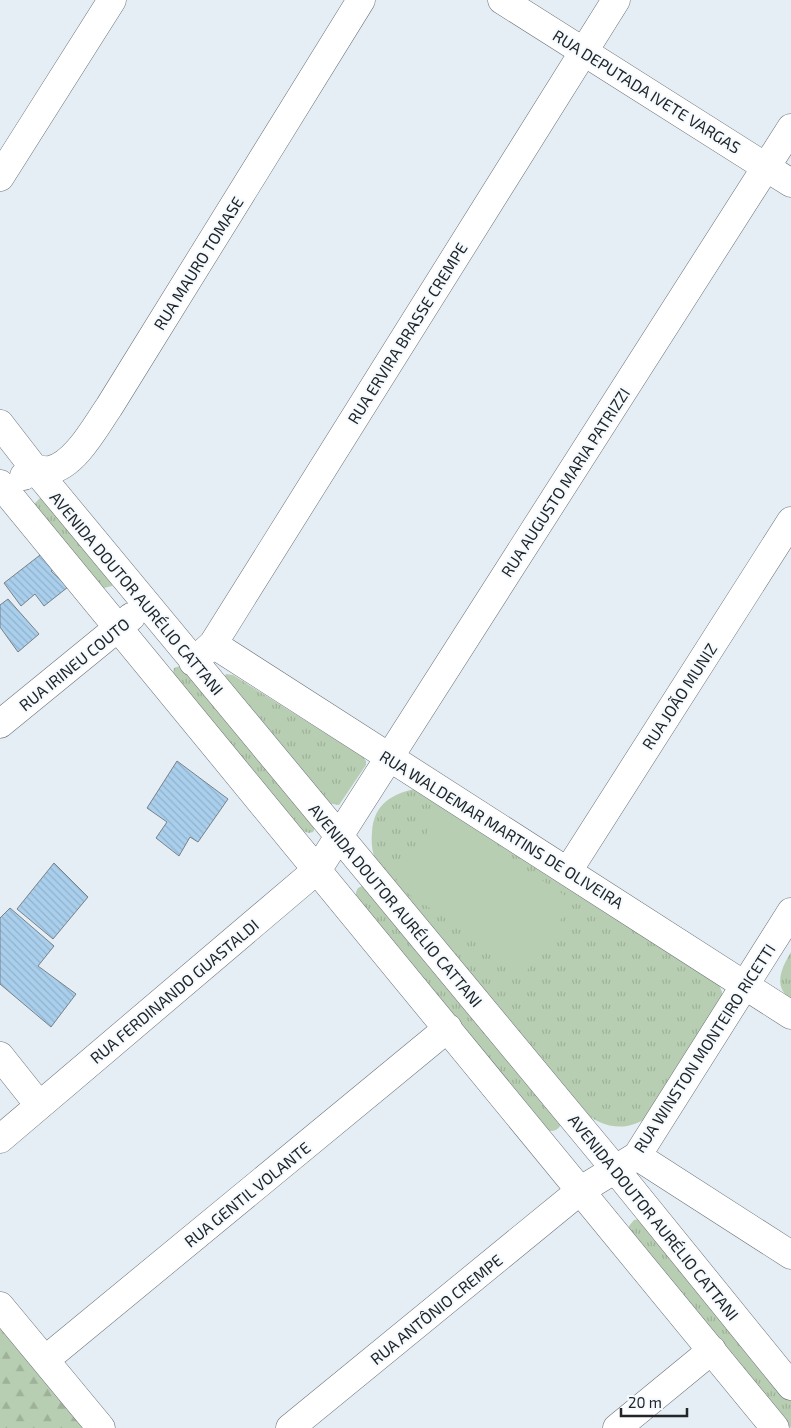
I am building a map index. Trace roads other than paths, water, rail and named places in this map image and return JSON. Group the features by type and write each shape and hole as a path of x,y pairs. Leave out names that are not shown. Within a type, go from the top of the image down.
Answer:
{"street":[{"path":"0,177 112,0"},
{"name":"RUA MAURO TOMASE","path":"34,468 49,470 62,465 72,457 109,407 361,0"},
{"name":"RUA DEPUTADA IVETE VARGAS","path":"502,0 791,183"},
{"name":"RUA ERVIRA BRASSE CREMPE","path":"203,653 616,0"},
{"name":"RUA AUGUSTO MARIA PATRIZZI","path":"340,836 791,128"},
{"name":"AVENIDA DOUTOR AURÉLIO CATTANI","path":"5,439 34,468 147,603 203,653 340,836 626,1162 791,1386"},
{"path":"34,468 2,487 318,869 775,1428"},
{"name":"RUA JOÃO MUNIZ","path":"568,871 791,521"},
{"name":"RUA IRINEU COUTO","path":"0,724 118,629 147,603"},
{"name":"RUA WALDEMAR MARTINS DE OLIVEIRA","path":"203,653 389,758 791,1015"},
{"name":"RUA FERDINANDO GUASTALDI","path":"0,1138 318,869 340,836"},
{"name":"RUA WINSTON MONTEIRO RICETTI","path":"581,1190 626,1162 791,912"},
{"name":"RUA GENTIL VOLANTE","path":"45,1360 448,1028"},
{"path":"0,1056 39,1105"},
{"path":"626,1162 791,1255"},
{"name":"RUA ANTÔNIO CREMPE","path":"290,1428 581,1190"},
{"path":"0,1306 101,1428"},
{"path":"617,1428 712,1350"}]}
